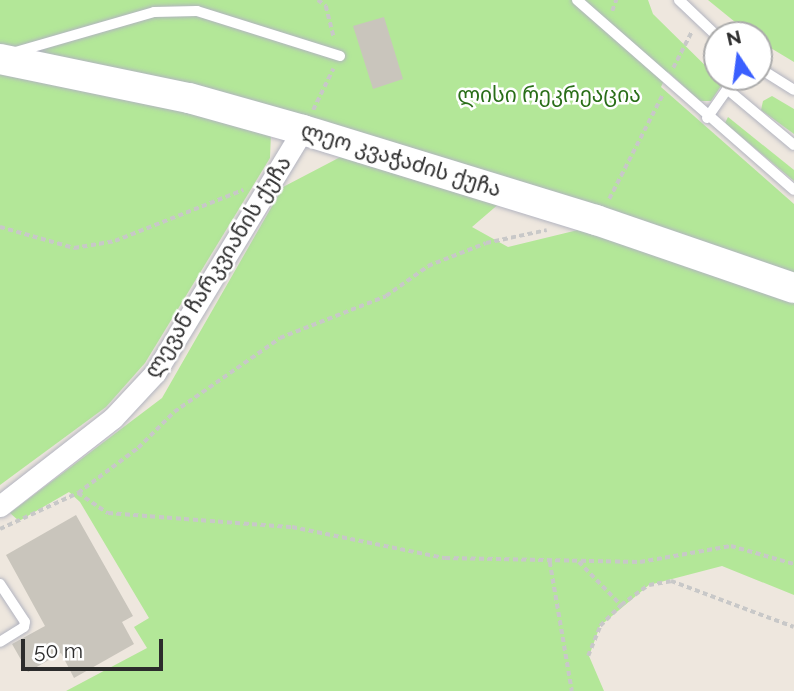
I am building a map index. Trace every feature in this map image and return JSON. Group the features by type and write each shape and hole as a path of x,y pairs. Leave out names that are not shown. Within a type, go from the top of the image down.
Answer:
{"main road":[{"name":"ლეო კვაჭაძის ქუჩა","path":"0,58 189,98 303,130 596,220 794,288"}],"street":[{"name":"ლევან ჩარკვიანის ქუჩა","path":"0,506 113,418 155,373 303,130"}],"lane":[{"path":"577,0 707,118 794,190"},
{"path":"679,0 703,23"},
{"path":"0,58 154,12 197,11 340,56"},
{"path":"773,77 794,90"},
{"path":"707,118 726,91"},
{"path":"729,91 794,145"},
{"path":"0,584 25,622 24,627 0,642"}],"path":[{"path":"303,130 340,56 326,6 318,0"},
{"path":"596,220 641,145 682,45"},
{"path":"0,227 74,248 115,241 215,204 276,173"},
{"path":"0,529 78,493 138,448 174,412 280,338 386,296 428,266 486,243 555,229"},
{"path":"78,493 108,513 292,527 445,558 550,562 676,558 731,546 794,564"},
{"path":"550,562 572,691"},
{"path":"579,562 621,605"},
{"path":"589,656 600,625 621,605 649,585 671,581 794,627"}],"green space":[{"name":"ლისი რეკრეაცია","path":"0,0 648,0 653,14 703,63 703,91 718,91 711,101 700,101 668,72 661,87 794,204 794,279 193,88 0,44"},
{"path":"708,0 794,0 794,62 773,49 773,21 734,21"},
{"path":"0,72 186,108 271,132 270,158 145,363 106,407 0,485"},
{"path":"772,96 794,109 794,134 761,110 763,101"},
{"path":"728,117 794,170 794,181 725,123"},
{"path":"350,152 501,202 472,227 508,247 582,229 794,303 794,595 722,566 649,585 600,626 589,656 604,691 66,691 147,648 134,627 149,618 80,502 69,492 19,521 10,513 162,398 283,187"}],"building":[{"path":"384,17 403,79 373,89 353,26"},
{"path":"76,515 133,616 122,622 134,644 74,678 61,653 28,672 12,644 45,626 6,555"}]}
